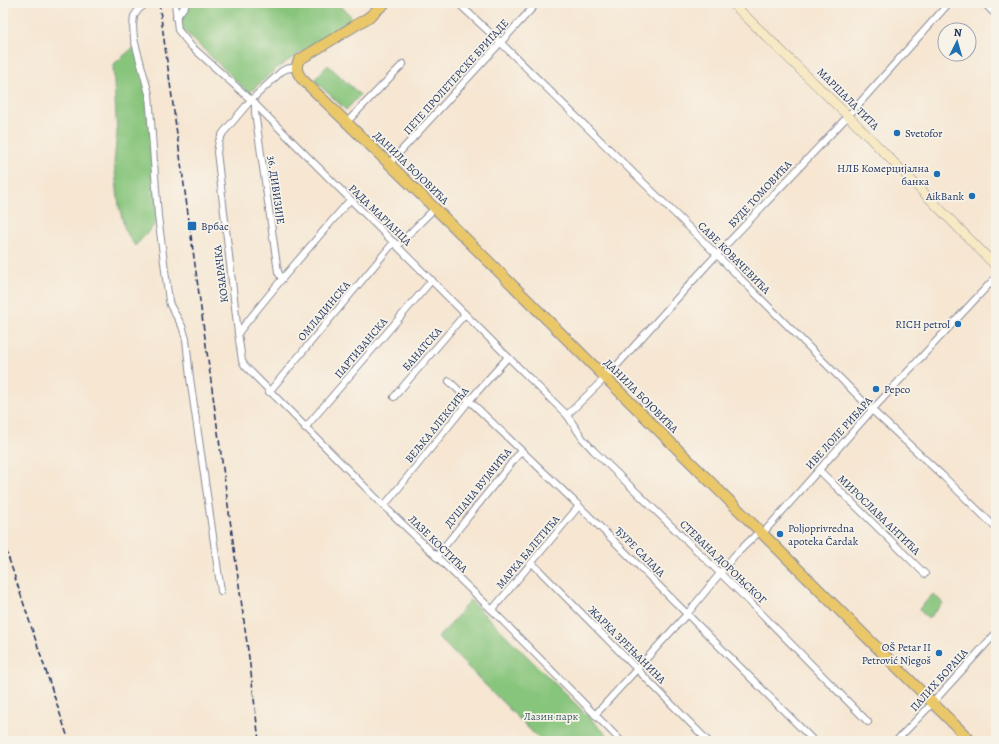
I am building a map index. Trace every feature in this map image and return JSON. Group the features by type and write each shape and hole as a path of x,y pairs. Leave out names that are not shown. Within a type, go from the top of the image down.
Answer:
{"main road":[{"path":"296,68 299,60 369,17 385,3"},
{"name":"ДАНИЛА БОЈОВИЋА","path":"296,68 301,78 436,208 971,741"}],"street":[{"path":"147,3 139,9 132,26 136,51 147,82 149,94 158,216 169,301 182,326 186,339 190,378 221,590"},
{"path":"175,3 176,18"},
{"path":"176,18 187,3"},
{"name":"САВЕ КОВАЧЕВИЋА","path":"458,3 500,42 717,255 872,410 996,528"},
{"name":"ПЕТЕ ПРОЛЕТЕРСКЕ БРИГАДЕ","path":"389,164 537,3"},
{"name":"МАРШАЛА ТИТА","path":"732,3 848,116 996,266"},
{"name":"БУДЕ ТОМОВИЋА","path":"567,415 606,378 717,255 848,116 949,3"},
{"path":"984,3 996,15"},
{"name":"РАДА МАРЈАНЦА","path":"176,18 178,30 191,46 253,102 567,415"},
{"path":"347,122 403,64"},
{"name":"КОЗАРАЧКА","path":"242,361 217,152 218,142 223,133 282,71 288,68 296,68"},
{"name":"36. ДИВИЗИЈЕ","path":"253,102 278,272 282,279"},
{"path":"238,333 350,200"},
{"name":"ОМЛАДИНСКА","path":"269,392 396,244 436,208"},
{"name":"ИВЕ ЛОЛЕ РИБАРА","path":"595,715 688,614 734,556 761,532 996,277"},
{"name":"ПАРТИЗАНСКА","path":"306,428 432,280"},
{"name":"БАНАТСКА","path":"394,397 465,314"},
{"name":"ВЕЉКА АЛЕКСИЋА","path":"384,506 469,401 508,357"},
{"name":"ЛАЗЕ КОСТИЋА","path":"242,361 248,370 269,392 436,557 492,610 621,741"},
{"name":"ЂУРЕ САЛАЈА","path":"449,381 579,506 814,741"},
{"name":"СТЕВАНА ДОРОЊСКОГ","path":"567,415 583,439 752,604 868,722"},
{"name":"ДУШАНА ВУЈАЧИЋА","path":"436,557 521,451"},
{"name":"МИРОСЛАВА АНТИЋА","path":"819,470 925,574"},
{"name":"МАРКА БАЛЕТИЋА","path":"492,610 579,506"},
{"name":"ЖАРКА ЗРЕЊАНИНА","path":"532,563 708,741"},
{"name":"ПАЛИХ БОРАЦА","path":"896,741 994,637"}],"green space":[{"path":"189,3 338,3 353,18 277,68 249,93 180,27 179,17"},
{"path":"135,46 147,82 159,220 135,246 125,230 119,206 114,163 117,134 113,65"},
{"path":"328,65 360,95 346,110 314,80"},
{"path":"933,594 943,603 928,619 919,609"},
{"name":"Лазин парк","path":"470,600 613,741 541,741 438,637 451,624"}],"railway":[{"path":"159,3 250,665 259,741"},
{"path":"3,541 69,741"}],"place":[{"name":"Svetofor","path":"897,133"},
{"name":"НЛБ Комерцијална банка","path":"937,174"},
{"name":"AikBank","path":"972,196"},
{"name":"Врбас","path":"192,226"},
{"name":"RICH petrol","path":"958,324"},
{"name":"Pepco","path":"876,389"},
{"name":"Poljoprivredna apoteka Čardak","path":"780,534"},
{"name":"OŠ Petar II Petrović Njegoš","path":"939,653"}]}
